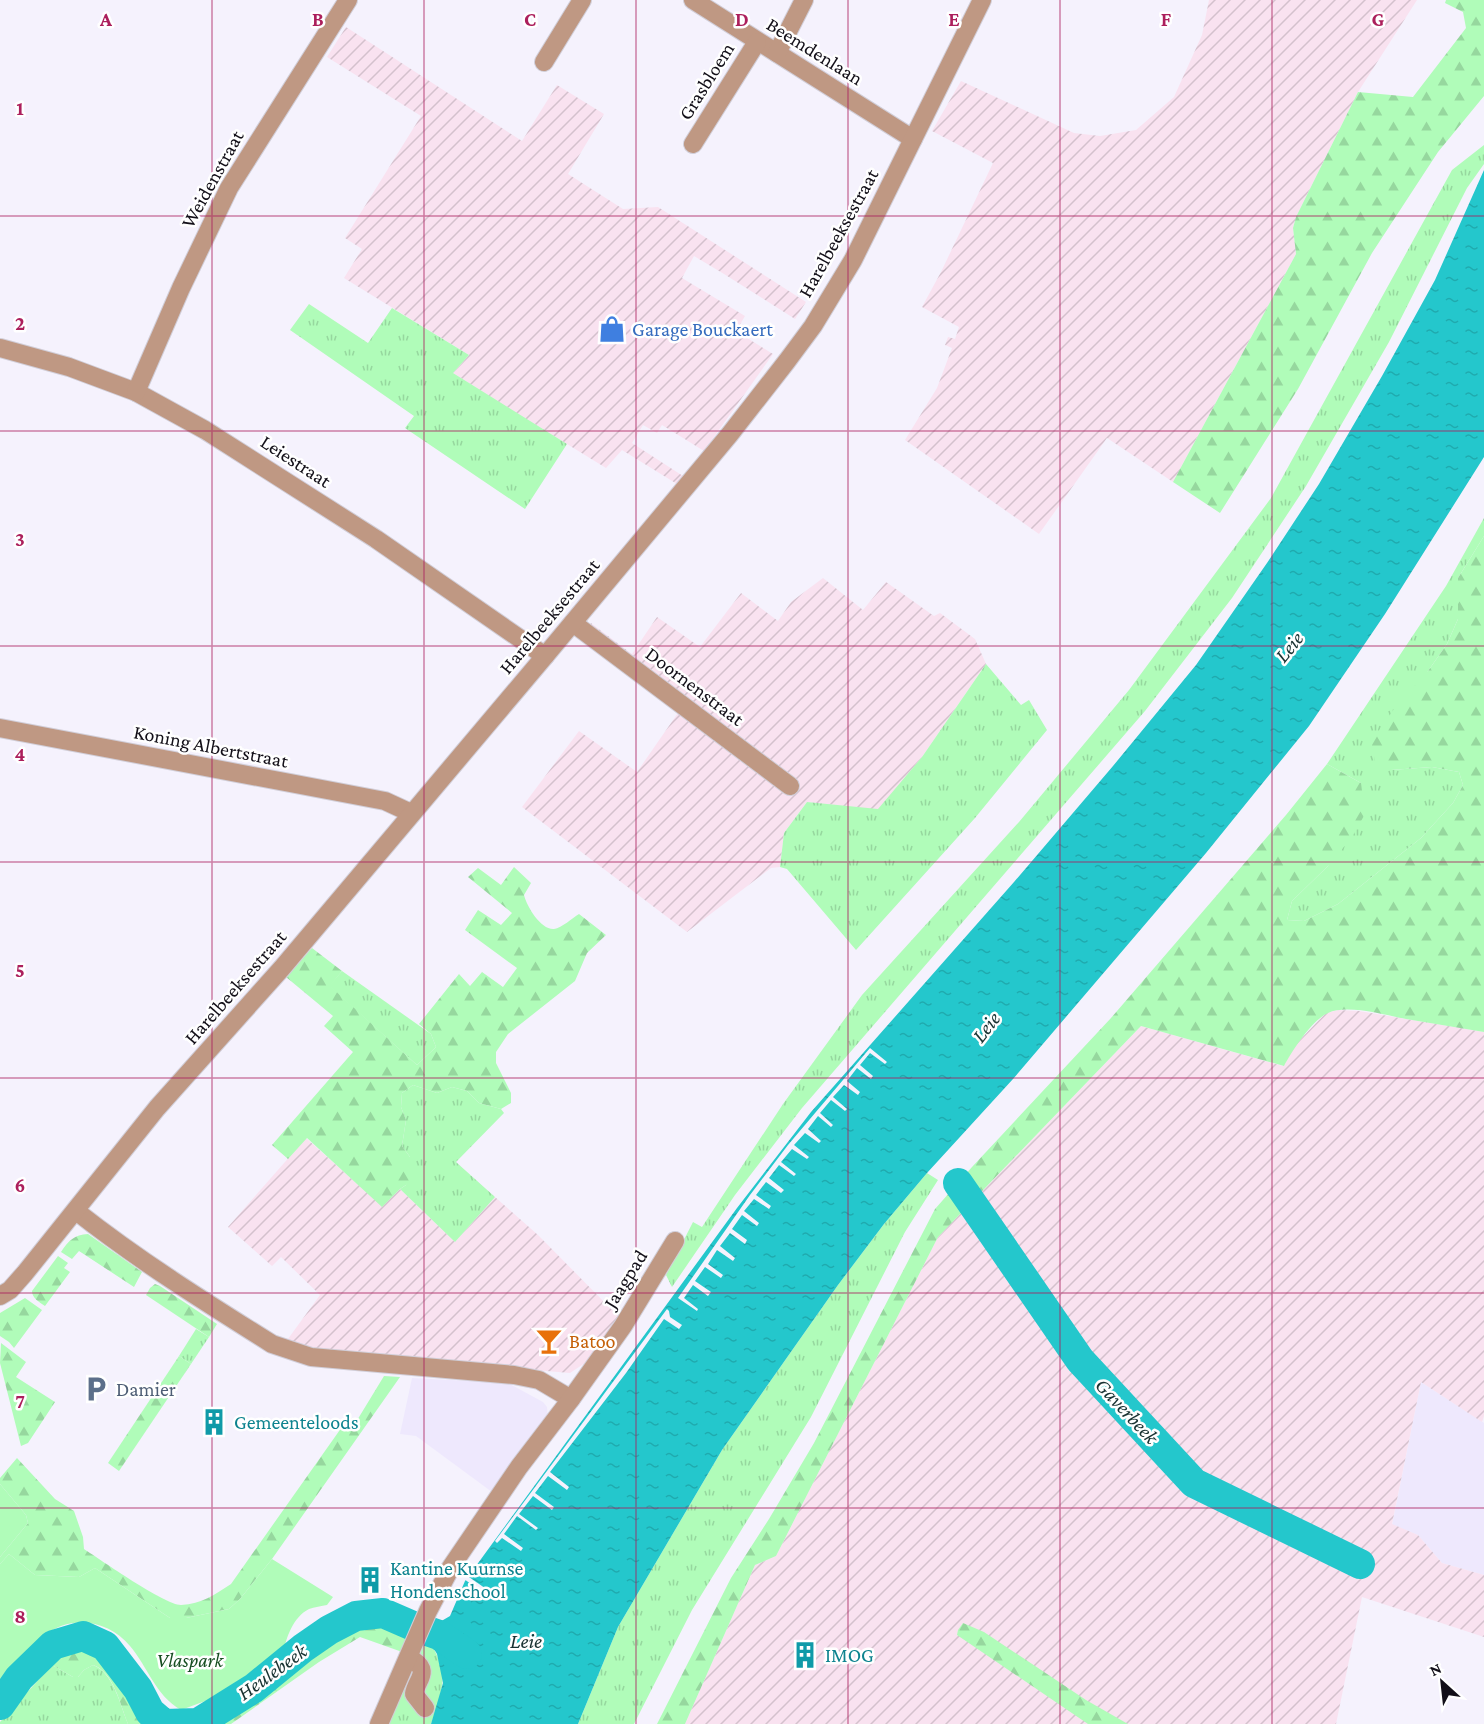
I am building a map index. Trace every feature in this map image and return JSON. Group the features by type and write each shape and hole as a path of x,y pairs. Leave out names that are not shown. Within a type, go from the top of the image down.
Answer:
{"street":[{"name":"Weidenstraat","path":"136,392 180,288 229,188 348,0"},
{"path":"544,62 582,0"},
{"name":"Beemdenlaan","path":"693,0 913,139"},
{"path":"777,53 804,0"},
{"name":"Harelbeeksestraat","path":"0,1296 10,1290 157,1108 282,968 573,623 788,361 813,326 853,260 982,0"},
{"name":"Grasbloem","path":"693,144 758,42"},
{"name":"Leiestraat","path":"0,348 69,367 136,392 205,430 376,539 545,656"},
{"name":"Doornenstraat","path":"573,623 790,786"},
{"name":"Koning Albertstraat","path":"0,728 385,801 411,813"},
{"path":"76,1211 153,1269 272,1344 288,1351 311,1357 514,1375 539,1380 571,1399"},
{"name":"Jaagpad","path":"379,1724 412,1655 428,1611 457,1559 519,1467 623,1326 675,1241"},
{"path":"412,1655 422,1674 414,1694 425,1708"}],"shaded area":[{"path":"1209,0 1417,0 1358,92 1296,217 1293,228 1296,254 1173,482 1107,438 1039,534 905,440 937,388 952,348 945,345 948,337 955,339 959,327 922,307 993,163 932,131 961,81 1074,133 1100,136 1136,130 1174,97 1202,35"},
{"path":"346,27 522,141 557,85 604,114 568,174 623,209 658,207 806,302 795,319 694,256 682,278 745,316 736,331 773,354 704,451 662,425 657,433 643,425 632,443 683,476 677,484 622,450 606,468 494,399 453,373 469,355 344,278 362,249 345,238 421,116 327,57"},
{"path":"823,578 863,610 886,582 934,616 940,613 975,639 986,664 922,757 878,810 807,802 784,833 780,867 771,868 687,932 522,807 579,731 637,772 680,710 582,636 591,623 632,654 657,617 700,647 741,593 778,621 791,602"},
{"path":"1338,1010 1359,1011 1484,1032 1484,1416 1482,1422 1421,1382 1392,1524 1418,1535 1442,1563 1484,1575 1484,1637 1362,1597 1336,1724 685,1724 755,1565 776,1556 938,1237 1141,1026 1283,1066 1296,1044 1316,1023 1326,1013"},
{"path":"306,1138 382,1206 400,1189 455,1242 495,1197 538,1235 620,1318 609,1341 570,1373 337,1353 285,1343 320,1295 281,1257 272,1266 228,1227"},
{"path":"412,1378 508,1383 543,1402 547,1407 548,1419 492,1492 416,1436 400,1434"},
{"path":"1421,1382 1484,1423 1484,1575 1442,1563 1418,1535 1392,1525"}],"green space":[{"path":"1446,0 1484,0 1484,96 1438,152 1372,253 1298,389 1220,513 1173,482 1296,254 1293,228 1296,217 1358,92 1413,97 1466,28 1463,12 1445,3"},
{"path":"1484,145 1484,164 1467,188 1389,342 1306,486 1232,598 1145,711 802,1108 735,1195 672,1287 666,1275 693,1222 702,1227 783,1104 862,995 1019,822 1129,690 1271,498 1452,170"},
{"path":"309,304 368,343 392,308 469,355 453,373 567,444 525,509 405,428 414,416 290,330"},
{"path":"1484,518 1484,536 1458,578 1458,619 1447,644 1428,671 1391,770 1432,767 1459,772 1463,785 1453,803 1421,838 1338,904 1304,921 1287,920 1292,901 1328,866 1361,783 1327,764 1446,586"},
{"path":"1484,536 1484,1032 1366,1011 1336,1011 1322,1017 1309,1029 1284,1066 1141,1026 938,1237 776,1556 755,1565 685,1724 657,1724 731,1578 814,1443 935,1209 1111,1018 1286,815 1327,764 1361,783 1365,814 1352,837 1328,866 1292,901 1287,920 1304,921 1338,904 1421,838 1453,803 1463,785 1459,772 1432,767 1391,770 1376,765 1371,742 1394,709 1428,671 1447,644 1458,619 1458,578"},
{"path":"986,664 1021,705 1029,700 1047,730 975,818 856,950 787,869 780,867 784,833 807,802 878,809 922,757"},
{"path":"514,867 531,883 524,895 531,911 544,926 557,928 579,914 606,935 587,953 575,981 508,1034 496,1052 496,1063 511,1093 511,1103 501,1109 479,1103 467,1091 452,1087 437,1093 413,1085 402,1093 401,1107 406,1120 402,1146 410,1157 413,1175 406,1185 382,1207 307,1138 288,1159 272,1145 353,1052 324,1026 333,1016 286,977 312,948 342,971 330,986 417,1065 436,1047 431,1034 419,1024 459,974 470,986 482,972 503,987 517,968 465,930 478,910 501,925 512,913 468,877 478,868 501,885"},
{"path":"342,971 431,1034 436,1047 417,1065 329,986"},
{"path":"413,1085 437,1093 452,1087 467,1091 479,1103 501,1109 504,1113 456,1162 495,1197 455,1242 400,1189 406,1185 410,1157 402,1146 406,1120 401,1107 402,1093"},
{"path":"927,1173 938,1180 905,1232 811,1417 692,1610 634,1724 578,1724 618,1627 722,1450 838,1285 884,1224"},
{"path":"88,1234 142,1272 134,1287 79,1251 72,1259 61,1252 72,1239"},
{"path":"58,1256 68,1263 64,1268 70,1272 45,1306 35,1298 32,1291"},
{"path":"155,1284 217,1324 209,1337 146,1295"},
{"path":"25,1298 42,1310 14,1348 0,1336 0,1313"},
{"path":"196,1329 209,1337 191,1364 179,1356"},
{"path":"1,1343 26,1362 16,1377 55,1402 28,1443 21,1446 0,1363"},
{"path":"179,1356 191,1364 119,1471 108,1463"},
{"path":"384,1376 400,1377 272,1559 240,1599 229,1609 186,1618 170,1618 95,1568 79,1577 35,1575 9,1554 0,1564 0,1557 28,1523 26,1515 0,1484 0,1478 17,1458 55,1499 74,1511 83,1537 84,1549 118,1572 173,1603 181,1605 195,1603 207,1598 231,1584 349,1417 356,1422"},
{"path":"0,1484 26,1515 28,1523 0,1557"},
{"name":"Vlaspark","path":"9,1554 35,1575 79,1577 95,1568 170,1618 186,1618 229,1609 240,1599 272,1559 333,1597 327,1605 309,1609 299,1617 288,1635 283,1654 265,1661 208,1700 181,1710 165,1697 136,1654 121,1637 111,1630 89,1623 65,1625 54,1629 26,1652 0,1683 0,1564"},
{"path":"364,1623 388,1628 411,1637 405,1653 360,1637 319,1662 231,1724 214,1724 305,1663 353,1624"},
{"path":"963,1623 984,1632 1086,1700 1128,1724 1088,1724 957,1635"},
{"path":"423,1639 436,1652 443,1680 431,1724 386,1724"},
{"path":"99,1644 116,1655 141,1705 164,1724 128,1724 111,1682 100,1669 93,1665 78,1677 73,1677 52,1665 71,1646"},
{"path":"52,1665 73,1677 78,1677 93,1665 100,1669 111,1682 128,1724 0,1724"}],"water":[{"name":"Leie","path":"1484,170 1484,457 1385,614 1309,726 1206,853 1013,1079 927,1173 884,1224 838,1285 722,1450 618,1627 578,1724 431,1724 443,1683 437,1654 429,1641 438,1623 450,1616 465,1581 737,1208 811,1112 1014,882 1196,665 1319,484 1382,376 1435,280"}],"pier":[{"path":"870,1048 887,1062 885,1064 870,1053 860,1065 873,1076 871,1079 857,1068 847,1081 860,1092 858,1095 844,1085 833,1097 847,1109 845,1111 831,1100 820,1113 833,1125 831,1127 818,1116 808,1129 821,1141 819,1143 805,1133 794,1145 809,1157 807,1159 792,1149 781,1162 796,1174 794,1176 779,1165 769,1178 784,1190 781,1193 766,1182 756,1195 771,1206 769,1209 754,1199 744,1211 759,1223 757,1226 742,1215 732,1229 747,1240 745,1244 730,1233 720,1246 735,1258 733,1261 717,1250 708,1264 723,1275 721,1278 705,1267 695,1281 711,1292 708,1296 693,1285 684,1298 698,1309 697,1311 678,1298 788,1145"},
{"path":"667,1309 670,1317 682,1325 679,1329 664,1319 550,1472 569,1487 567,1490 548,1476 535,1493 554,1507 552,1510 533,1496 519,1514 538,1528 536,1530 517,1516 504,1534 523,1548 521,1551 502,1538 497,1543 495,1541"},
{"path":"466,1575 495,1595 492,1599 464,1579"}],"waterway":[{"name":"Gaverbeek","path":"958,1183 1080,1360 1194,1483 1360,1564"},
{"name":"Heulebeek","path":"0,1705 19,1678 53,1645 83,1636 105,1646 138,1689 150,1712 164,1724 198,1723 254,1688 329,1630 356,1616 383,1613 439,1635 467,1654"}],"place":[{"name":"Garage Bouckaert","path":"612,329"},
{"name":"Batoo","path":"549,1341"},
{"name":"Damier","path":"96,1389"},
{"name":"Gemeenteloods","path":"214,1422"},
{"name":"Kantine Kuurnse Hondenschool","path":"370,1580"},
{"name":"IMOG","path":"805,1655"}]}
